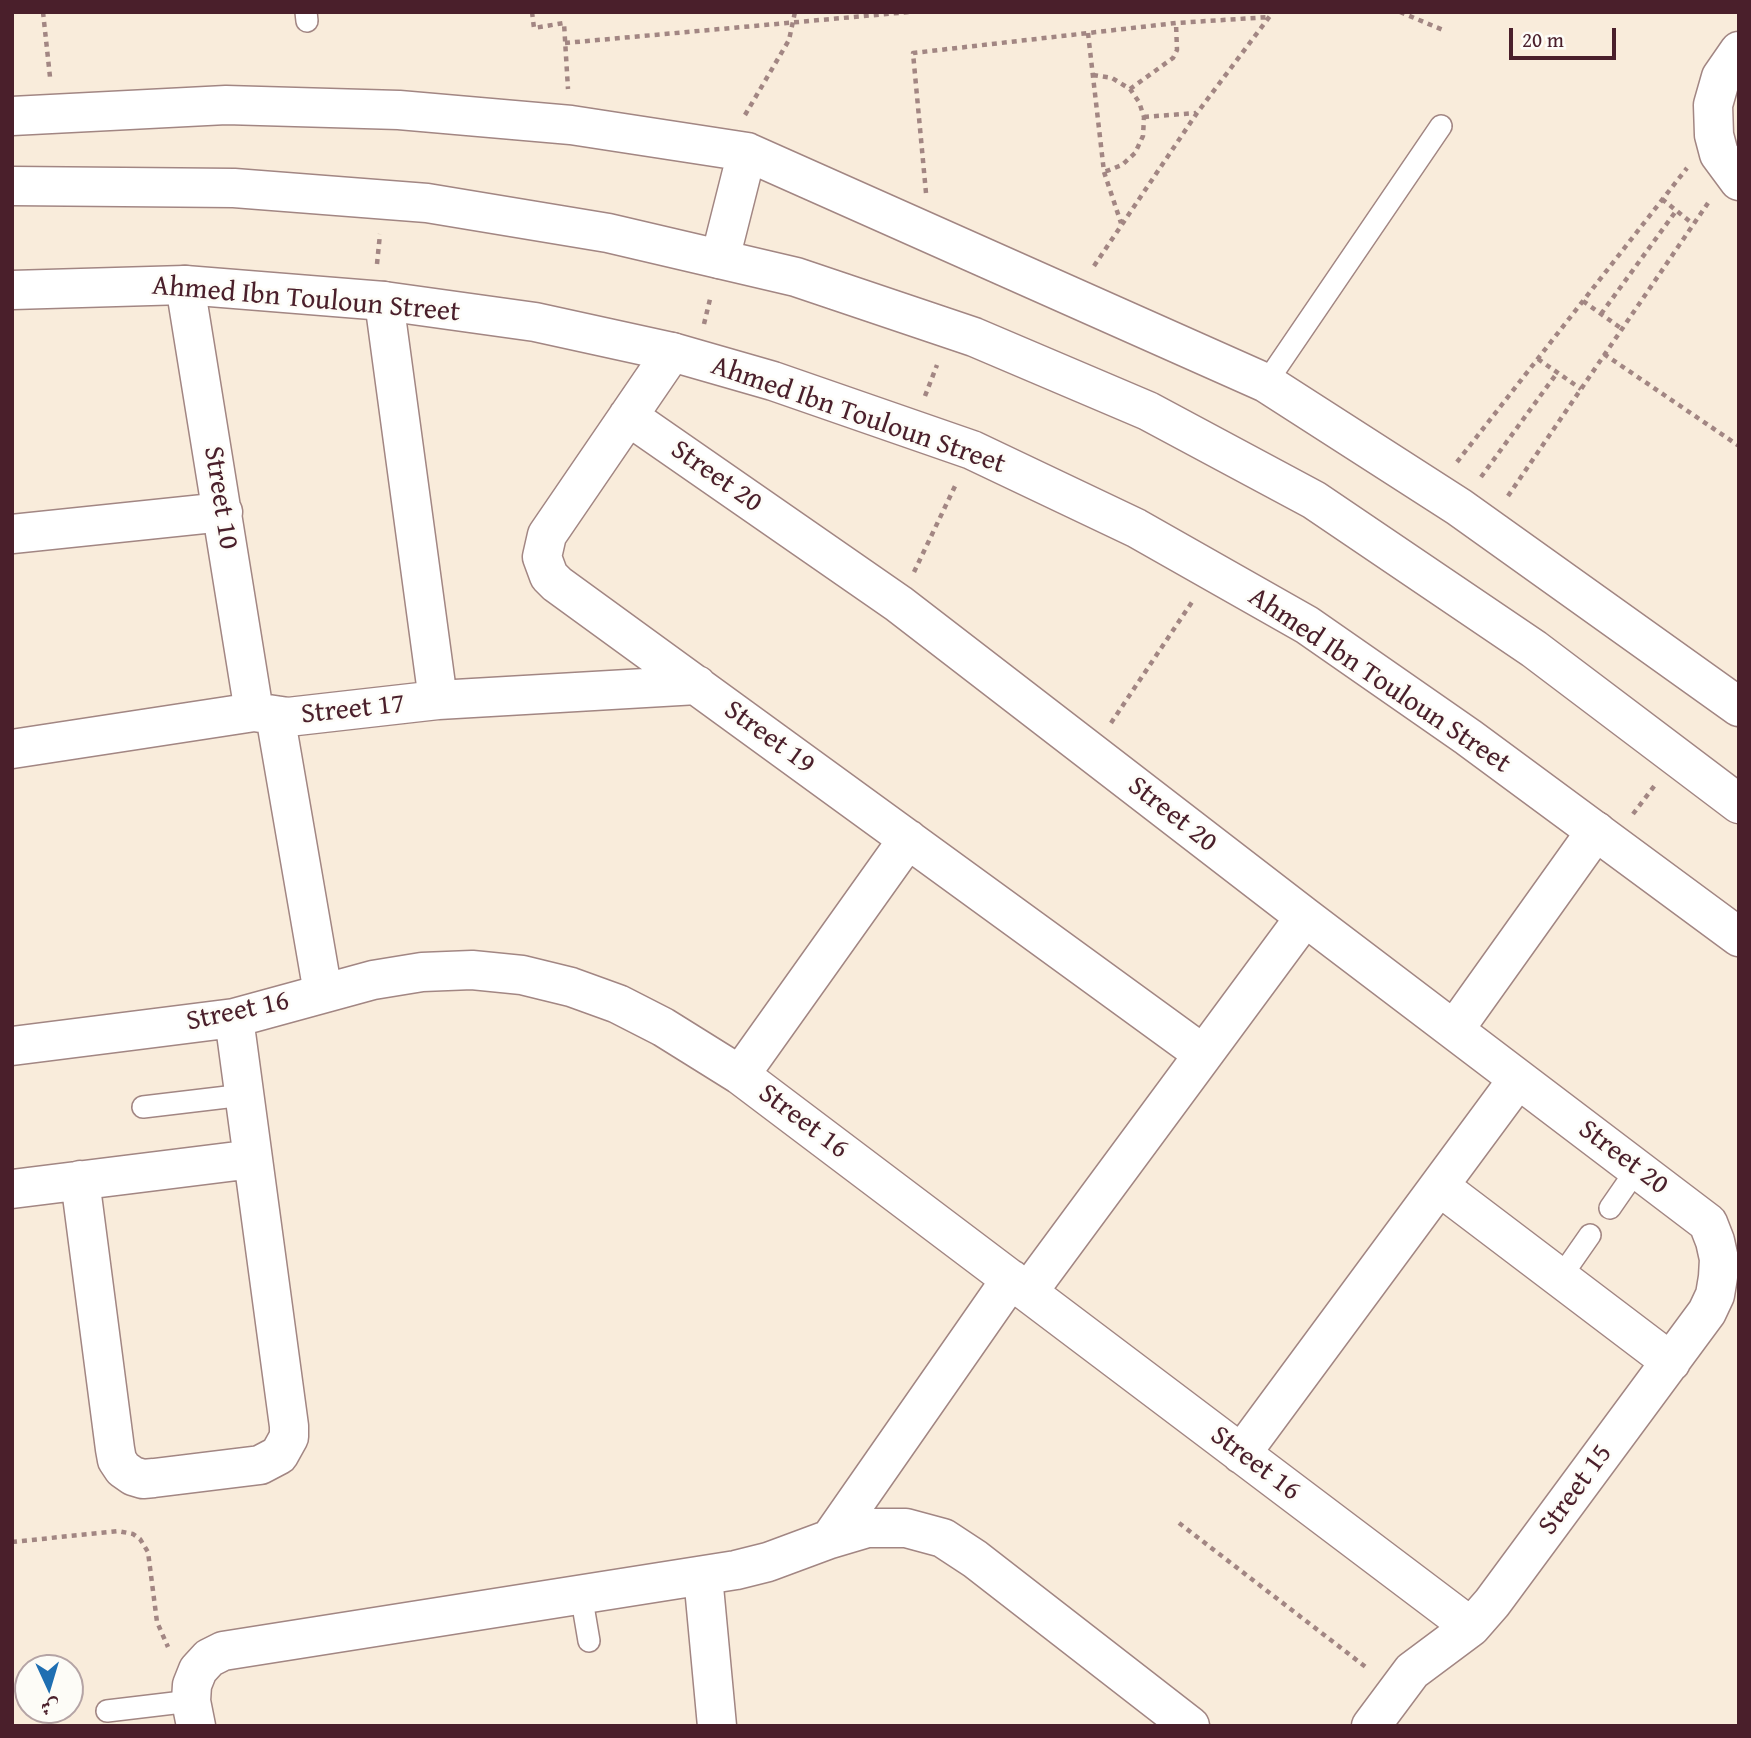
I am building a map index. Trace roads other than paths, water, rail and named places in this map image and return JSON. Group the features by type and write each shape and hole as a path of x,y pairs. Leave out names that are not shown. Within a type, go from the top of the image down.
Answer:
{"street":[{"path":"1734,175 1719,154 1714,135 1713,105 1721,77 1739,51"},
{"path":"12,116 226,105 399,110 571,125 736,150 930,232 1266,383 1474,506 1739,707"},
{"path":"720,259 736,150"},
{"path":"12,186 234,188 427,203 608,233 796,277 974,337 1148,411 1314,500 1534,649 1739,804"},
{"name":"Ahmed Ibn Touloun Street","path":"12,290 185,285 378,300 535,322 684,356 773,381 972,450 1136,528 1307,625 1468,737 1739,937"},
{"name":"Street 10","path":"185,285 222,512 323,993"},
{"path":"378,300 438,700"},
{"name":"Street 19","path":"684,356 628,416 547,536 542,557 545,567 557,584 1203,1054"},
{"name":"Street 20","path":"628,416 899,604 1708,1223"},
{"path":"12,534 222,512"},
{"name":"Street 17","path":"12,749 264,713 297,716 438,700 697,685"},
{"path":"1454,1030 1604,837"},
{"path":"740,1074 908,839"},
{"path":"831,1539 1019,1286 1203,1054 1305,917"},
{"name":"Street 16","path":"12,1046 234,1017 373,980 422,972 472,970 523,975 571,987 618,1004 663,1027 740,1074 1471,1627"},
{"path":"80,1180 117,1460 123,1469 132,1476 143,1479 270,1461 279,1455 289,1437 234,1017"},
{"path":"1241,1454 1518,1079"},
{"path":"12,1189 253,1159"},
{"path":"1439,1186 1671,1362"},
{"name":"Street 15","path":"1371,1726 1397,1690 1423,1661 1471,1627 1492,1603 1707,1312 1715,1296 1719,1259 1708,1223"},
{"path":"195,1699 209,1658 223,1651 703,1576 768,1562 867,1528 906,1528 943,1538 975,1559 1190,1726"},
{"path":"703,1576 717,1726"}],"lane":[{"path":"1266,383 1441,126"},
{"path":"142,1107 244,1096"},
{"path":"1610,1208 1637,1169"},
{"path":"1560,1278 1590,1235"},
{"path":"581,1594 589,1641"},
{"path":"107,1711 195,1699"}]}
